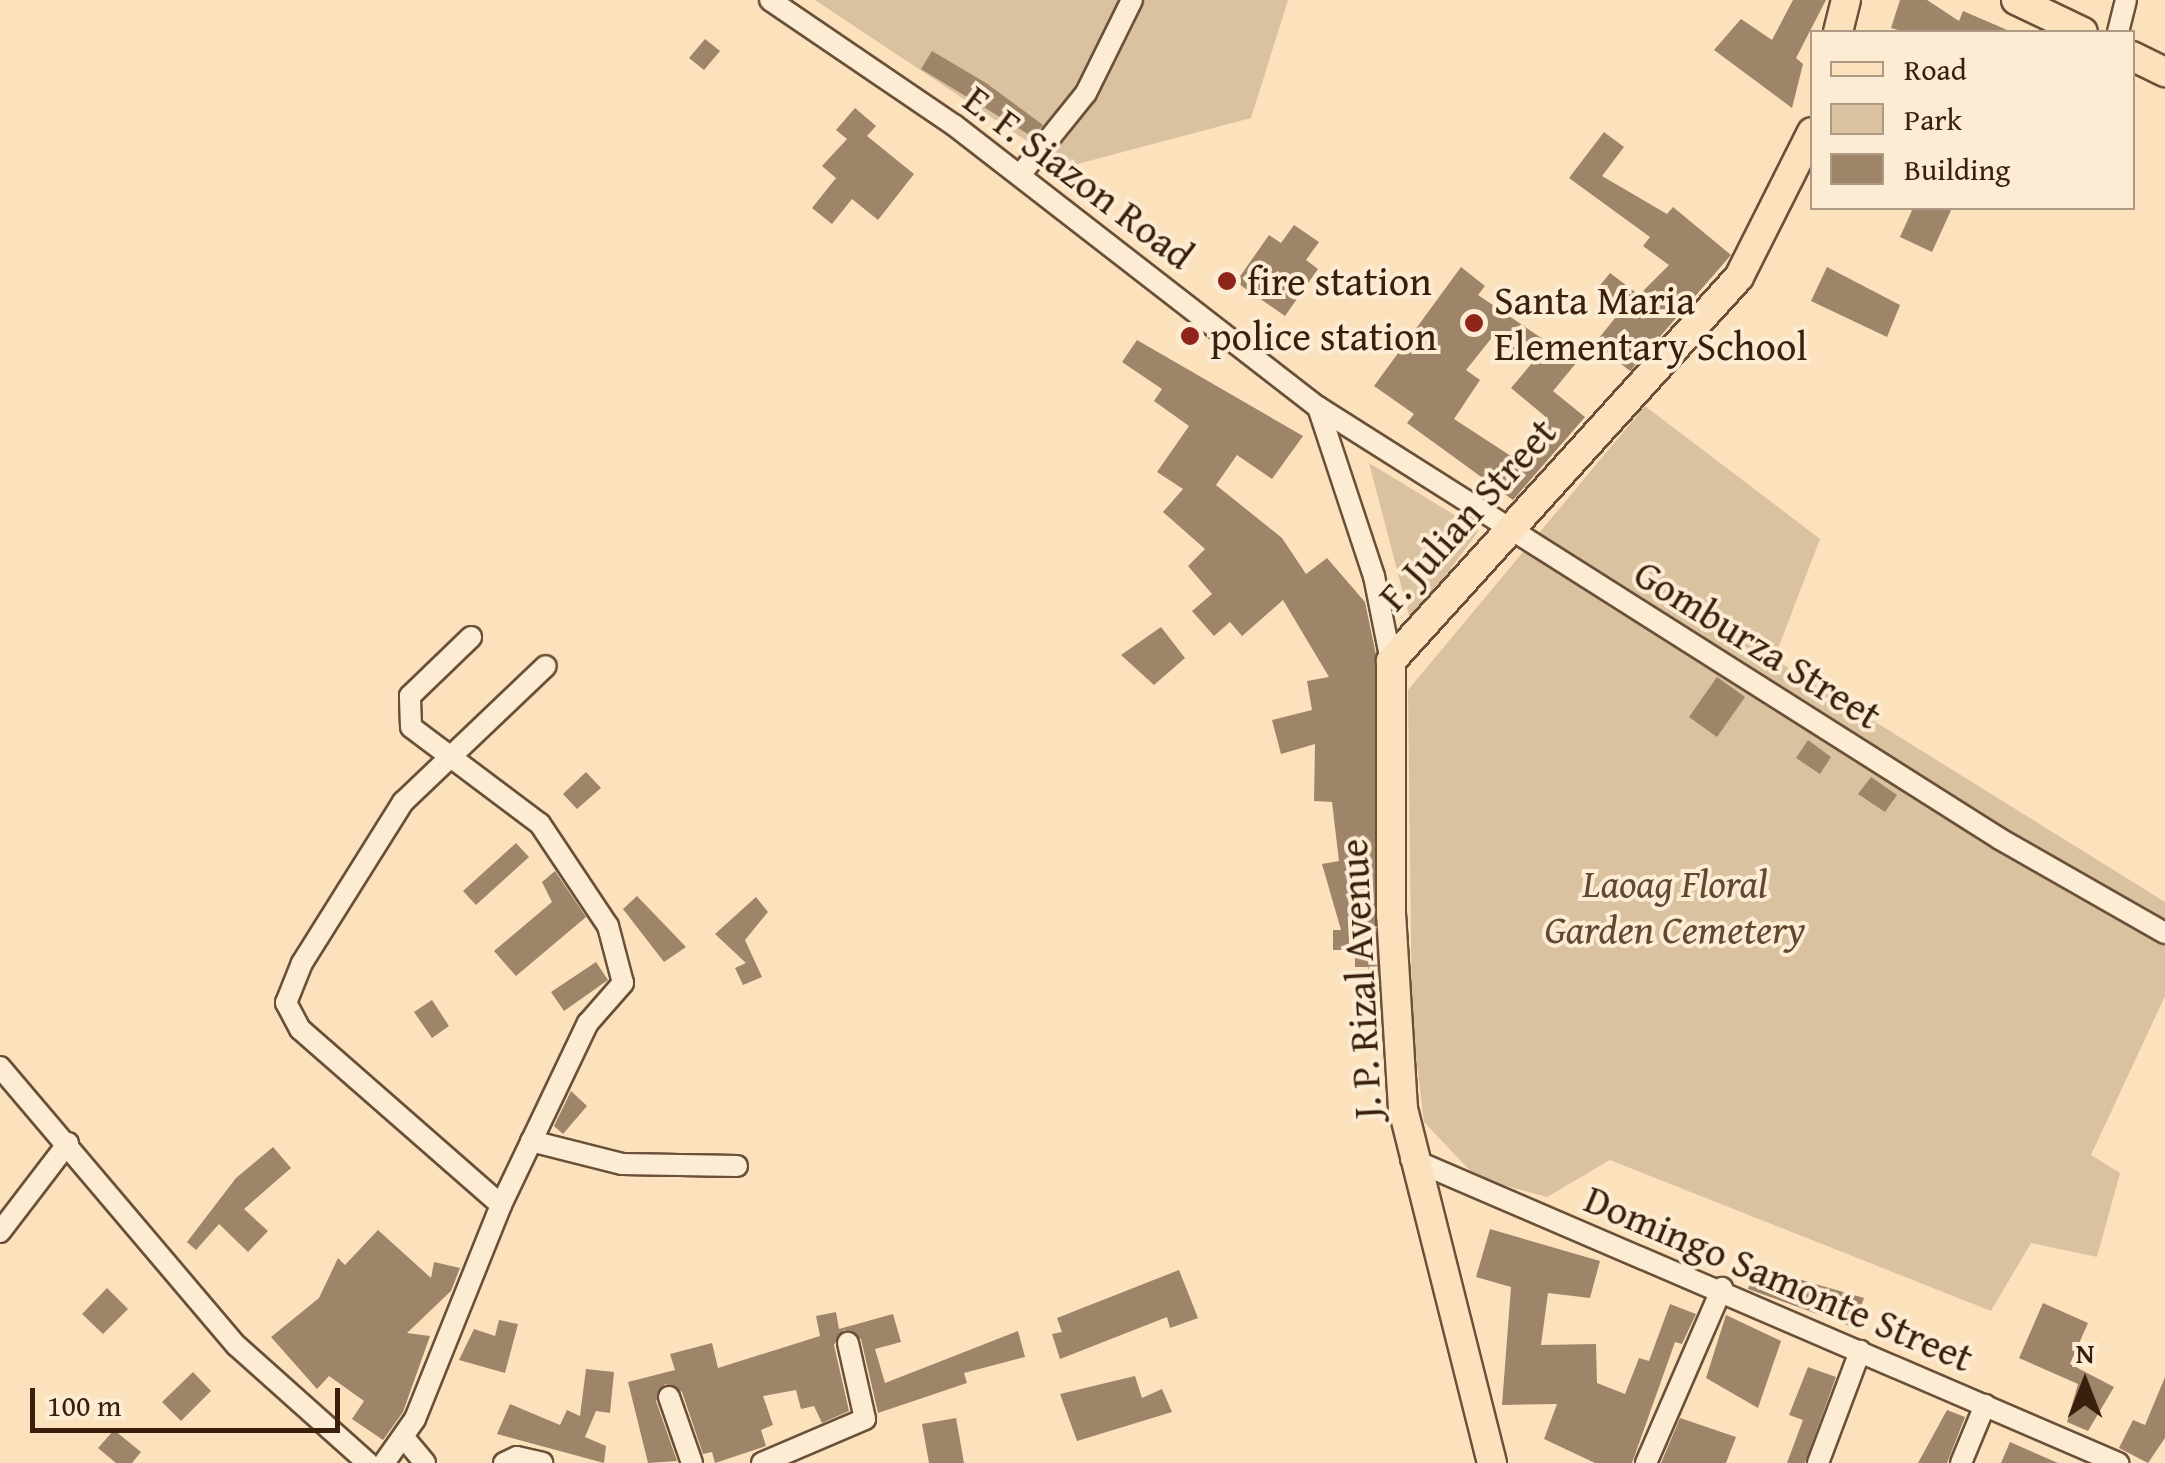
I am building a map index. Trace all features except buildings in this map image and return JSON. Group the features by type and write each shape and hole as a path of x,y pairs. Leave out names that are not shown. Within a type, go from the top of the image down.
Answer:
{"main road":[{"path":"1838,30 1846,0"},
{"path":"2016,0 2079,30"},
{"path":"2135,57 2165,72"},
{"name":"F. Julian Street","path":"1391,661 1508,527 1738,277 1810,136"},
{"name":"J. P. Rizal Avenue","path":"1391,661 1395,1029 1411,1159 1492,1463"}],"street":[{"name":"E. F. Siazon Road","path":"770,0 1020,175 1318,407"},
{"path":"1020,175 1086,93 1132,0"},
{"path":"2118,30 2126,0"},
{"path":"1318,407 1370,564 1391,661"},
{"name":"Gomburza Street","path":"1318,407 2000,839 2165,933"},
{"path":"384,1463 404,1439 531,1141 625,969 587,888 540,824 512,796 452,763 411,727 410,696 471,637"},
{"path":"501,1205 300,1029 286,1003 302,963 402,802 452,763 546,666"},
{"path":"0,1066 237,1346 368,1463"},
{"path":"531,1141 622,1164 737,1166"},
{"path":"0,1232 68,1143"},
{"name":"Domingo Samonte Street","path":"1411,1159 1722,1288 1985,1405 2092,1458 2118,1463"},
{"path":"1646,1463 1722,1288"},
{"path":"762,1463 866,1419 848,1343"},
{"path":"1818,1463 1860,1351"},
{"path":"669,1397 692,1463"},
{"path":"1961,1463 1985,1405"},
{"path":"404,1439 425,1463"},
{"path":"504,1463 517,1457 542,1463"}],"green space":[{"path":"815,0 1288,0 1251,118 1066,167"},
{"name":"Laoag Floral Garden Cemetery","path":"1645,406 1820,539 1774,659 2165,902 2165,996 2091,1155 2120,1173 2097,1257 2031,1243 1991,1311 1610,1160 1547,1197 1477,1178 1424,1122 1412,1023 1408,690"},
{"path":"1369,463 1479,530 1411,623"}],"place":[{"name":"fire station","path":"1227,281"},
{"name":"Santa Maria Elementary School","path":"1474,323"},
{"name":"police station","path":"1190,336"}]}
